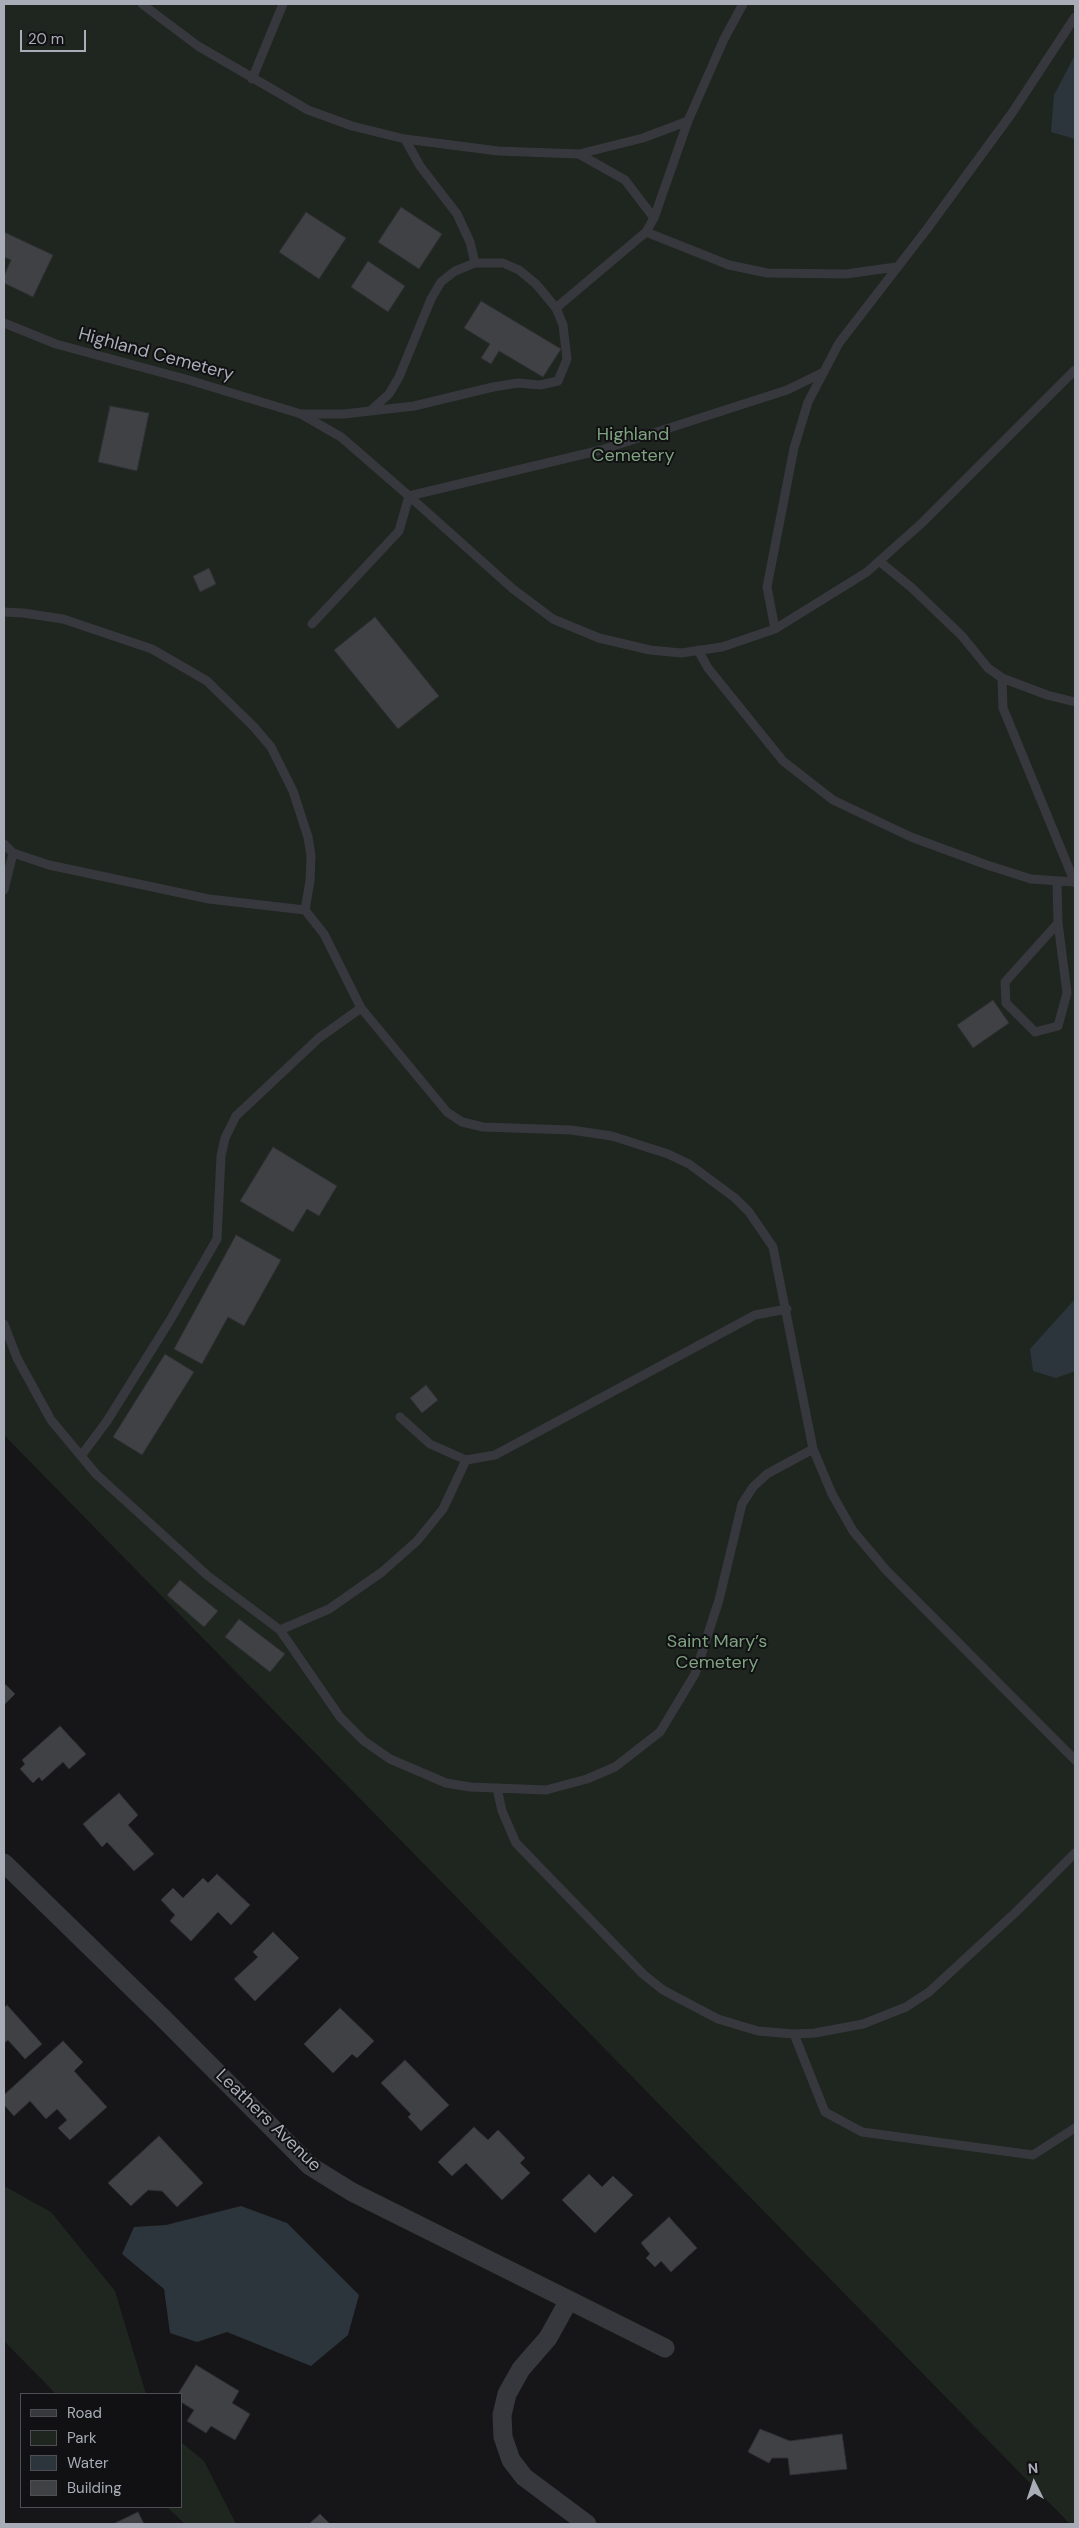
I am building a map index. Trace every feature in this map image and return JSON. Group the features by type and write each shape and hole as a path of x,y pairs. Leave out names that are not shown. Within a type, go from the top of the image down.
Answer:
{"street":[{"name":"Leathers Avenue","path":"4,1863 162,2017 310,2166 352,2192 665,2348"},
{"path":"569,2300 548,2338 521,2369 507,2394 502,2415 503,2437 511,2460 524,2477 587,2524"}],"lane":[{"path":"142,4 198,46 308,110 352,126 405,139 498,151 579,154 644,138 688,121"},
{"path":"252,79 283,4"},
{"path":"556,308 646,232 654,218 688,121 724,39 742,4"},
{"path":"776,629 768,587 794,448 808,402 839,343 928,229 1012,113 1075,17"},
{"path":"405,139 420,166 457,214 470,242 475,263"},
{"path":"579,154 625,180 654,218"},
{"path":"646,232 729,265 767,273 803,275 846,274 896,268"},
{"path":"301,414 344,414 414,406 493,387 518,383 540,385 558,381 567,359 563,325 556,308 536,284 519,270 503,263 475,263 455,271 440,282 430,298 399,377 389,394 370,411"},
{"name":"Highland Cemetery","path":"4,323 56,344 189,380 301,414"},
{"path":"410,496 601,450 787,390 824,372"},
{"path":"301,414 341,437 513,589 554,619 599,638 650,650 681,653 722,647 776,629 867,572 922,522 1074,374"},
{"path":"312,624 399,531 410,496"},
{"path":"879,561 912,588 962,636 988,668 1002,678 1047,695 1075,702"},
{"path":"4,612 63,620 152,649 207,682 254,727 270,747 293,791 308,837 311,856 310,881 305,910"},
{"path":"698,650 708,668 783,761 833,800 910,837 978,862 1031,879 1075,882 1003,708 1002,678"},
{"path":"4,844 13,853 49,865 209,899 305,910 324,934 361,1008 447,1112 462,1122 483,1127 571,1130 612,1136 668,1154 689,1164 735,1198 750,1212 773,1247 787,1309 812,1448 832,1494 854,1531 886,1570 1075,1760"},
{"path":"4,890 13,853"},
{"path":"1056,882 1058,923 1067,994 1058,1026 1035,1032 1006,1003 1005,982 1058,923"},
{"path":"81,1456 117,1404 217,1239 221,1156 225,1138 236,1116 319,1038 361,1008"},
{"path":"400,1417 430,1444 466,1460 494,1455 755,1315 787,1309"},
{"path":"4,1324 17,1358 50,1420 96,1474 208,1576 280,1630 340,1717 364,1741 390,1759 446,1783 470,1788 546,1790 587,1779 615,1768 660,1732 695,1674 719,1600 742,1504 753,1488 767,1474 812,1448"},
{"path":"280,1630 329,1610 382,1572 417,1541 443,1509 466,1460"},
{"path":"497,1788 502,1811 516,1843 643,1974 663,1990 718,2019 758,2031 794,2034 863,2024 906,2007 928,1992 1017,1912 1075,1853"},
{"path":"794,2034 825,2112 862,2132 1033,2155 1075,2128"}],"green space":[{"name":"Saint Mary’s Cemetery","path":"4,4 1075,4 1075,2524 1070,2524 4,1435"},
{"path":"4,2186 51,2212 115,2291 146,2393 55,2393 4,2341"},
{"path":"182,2443 204,2461 236,2524 185,2524 168,2508 182,2508"}],"water":[{"path":"1075,55 1075,139 1051,132 1054,95"},
{"path":"1075,1299 1075,1371 1056,1378 1033,1371 1030,1349"},
{"path":"241,2206 287,2223 359,2295 348,2335 311,2366 227,2332 197,2342 170,2333 164,2289 122,2254 134,2227 166,2225"}],"building":[{"path":"401,207 442,234 419,269 378,242"},
{"path":"306,212 346,238 319,279 279,252"},
{"path":"4,232 53,255 33,297 4,283 4,276 11,260 4,257"},
{"path":"368,261 405,286 388,312 351,287"},
{"path":"481,301 561,349 543,377 499,351 491,364 481,358 490,344 464,328"},
{"path":"110,406 149,413 137,471 98,462"},
{"path":"209,568 216,584 200,592 193,576"},
{"path":"375,617 439,696 398,729 334,650"},
{"path":"993,1000 1009,1023 973,1048 957,1025"},
{"path":"273,1147 337,1186 319,1216 307,1209 293,1232 240,1201"},
{"path":"236,1235 281,1260 244,1326 228,1317 202,1364 174,1349"},
{"path":"165,1354 194,1372 142,1455 113,1437"},
{"path":"426,1385 438,1400 422,1413 410,1398"},
{"path":"180,1580 218,1611 204,1627 167,1595"},
{"path":"239,1619 285,1654 270,1672 225,1637"},
{"path":"4,1683 15,1694 4,1705"},
{"path":"60,1726 86,1754 69,1769 63,1762 42,1781 39,1777 33,1783 20,1769 25,1764 22,1760"},
{"path":"119,1793 138,1815 128,1825 154,1854 134,1871 107,1842 102,1847 83,1824"},
{"path":"217,1874 250,1905 231,1925 218,1912 191,1941 170,1921 175,1915 161,1900 173,1888 183,1898 203,1878 208,1883"},
{"path":"273,1932 299,1958 255,2001 234,1979 258,1957 253,1952"},
{"path":"7,2005 42,2044 25,2059 8,2040 4,2043 4,2008"},
{"path":"340,2008 374,2041 357,2058 352,2054 333,2073 304,2044"},
{"path":"63,2041 83,2062 74,2071 107,2107 70,2140 58,2128 67,2120 57,2109 46,2119 30,2101 14,2116 4,2105 4,2095"},
{"path":"405,2060 449,2105 421,2131 408,2117 411,2114 381,2083"},
{"path":"474,2127 488,2140 498,2130 525,2158 520,2163 530,2173 502,2200 466,2163 452,2176 438,2162"},
{"path":"159,2136 203,2183 177,2207 162,2191 148,2190 131,2206 108,2183"},
{"path":"589,2174 602,2187 613,2176 633,2195 595,2233 562,2200"},
{"path":"669,2217 697,2248 671,2272 661,2261 655,2267 646,2258 650,2254 641,2243"},
{"path":"196,2365 239,2391 232,2403 250,2414 235,2440 211,2426 206,2433 187,2421 194,2410 182,2403 182,2393 179,2393"},
{"path":"760,2429 790,2441 842,2434 847,2469 790,2475 788,2458 772,2458 769,2463 748,2452"},
{"path":"138,2512 144,2524 113,2524"},
{"path":"320,2514 330,2524 309,2524"}]}
